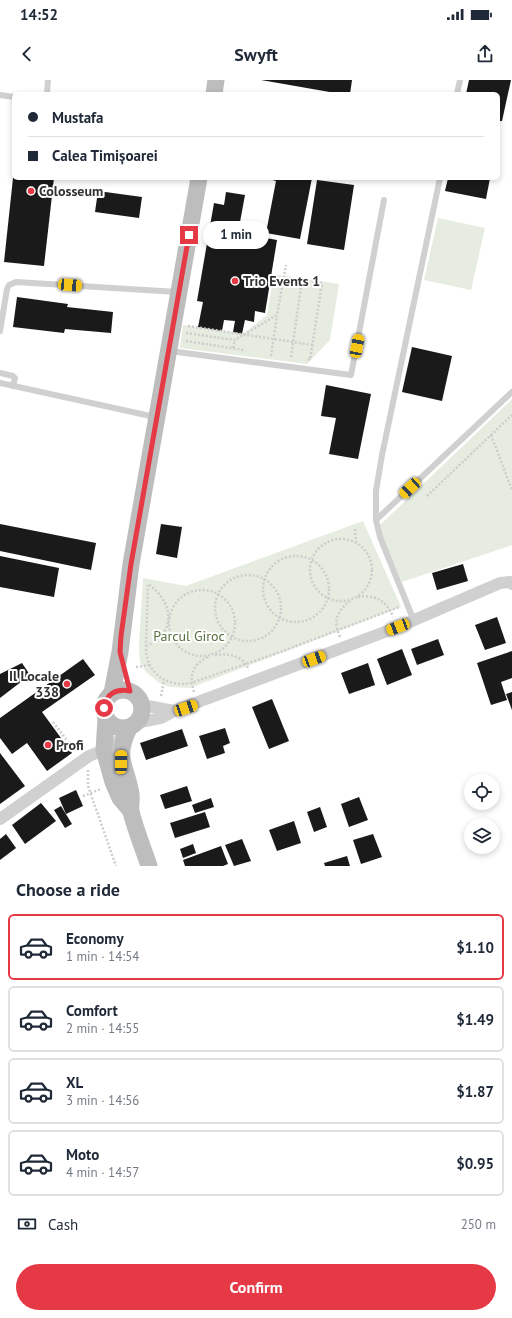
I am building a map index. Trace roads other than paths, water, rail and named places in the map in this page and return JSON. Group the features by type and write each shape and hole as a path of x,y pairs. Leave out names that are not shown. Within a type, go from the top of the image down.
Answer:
{"main road":[{"path":"214,92 216,80"},
{"path":"112,693 120,652 131,564 199,180"},
{"path":"120,652 130,691"},
{"path":"131,811 120,798 113,782 90,753 105,716 105,702 112,693 118,690 130,691 136,694 142,705 141,717 130,729 121,749 121,762 131,794 131,811 149,866"},
{"path":"105,716 110,724 122,729 130,729"}],"street":[{"path":"0,819 90,753 130,729 398,627 500,583 511,583"},
{"path":"142,705 174,711"}],"lane":[{"path":"47,92 48,80"},
{"path":"457,92 460,80"},
{"path":"0,95 12,97"},
{"path":"414,620 380,537 376,520 376,491 382,455 440,180"},
{"path":"171,336 270,365 351,375 384,200"},
{"path":"0,331 7,289 9,285 16,282 179,292"},
{"path":"0,373 13,376 15,378 13,386"},
{"path":"0,383 157,417"},
{"path":"376,520 512,392"}],"place":[{"name":"Colosseum","path":"31,191"},
{"name":"Trio Events 1","path":"235,281"},
{"name":"Il Locale 338","path":"67,684"},
{"name":"Profi","path":"48,745"}],"park label":[{"name":"Parcul Giroc","path":"189,636"}]}
